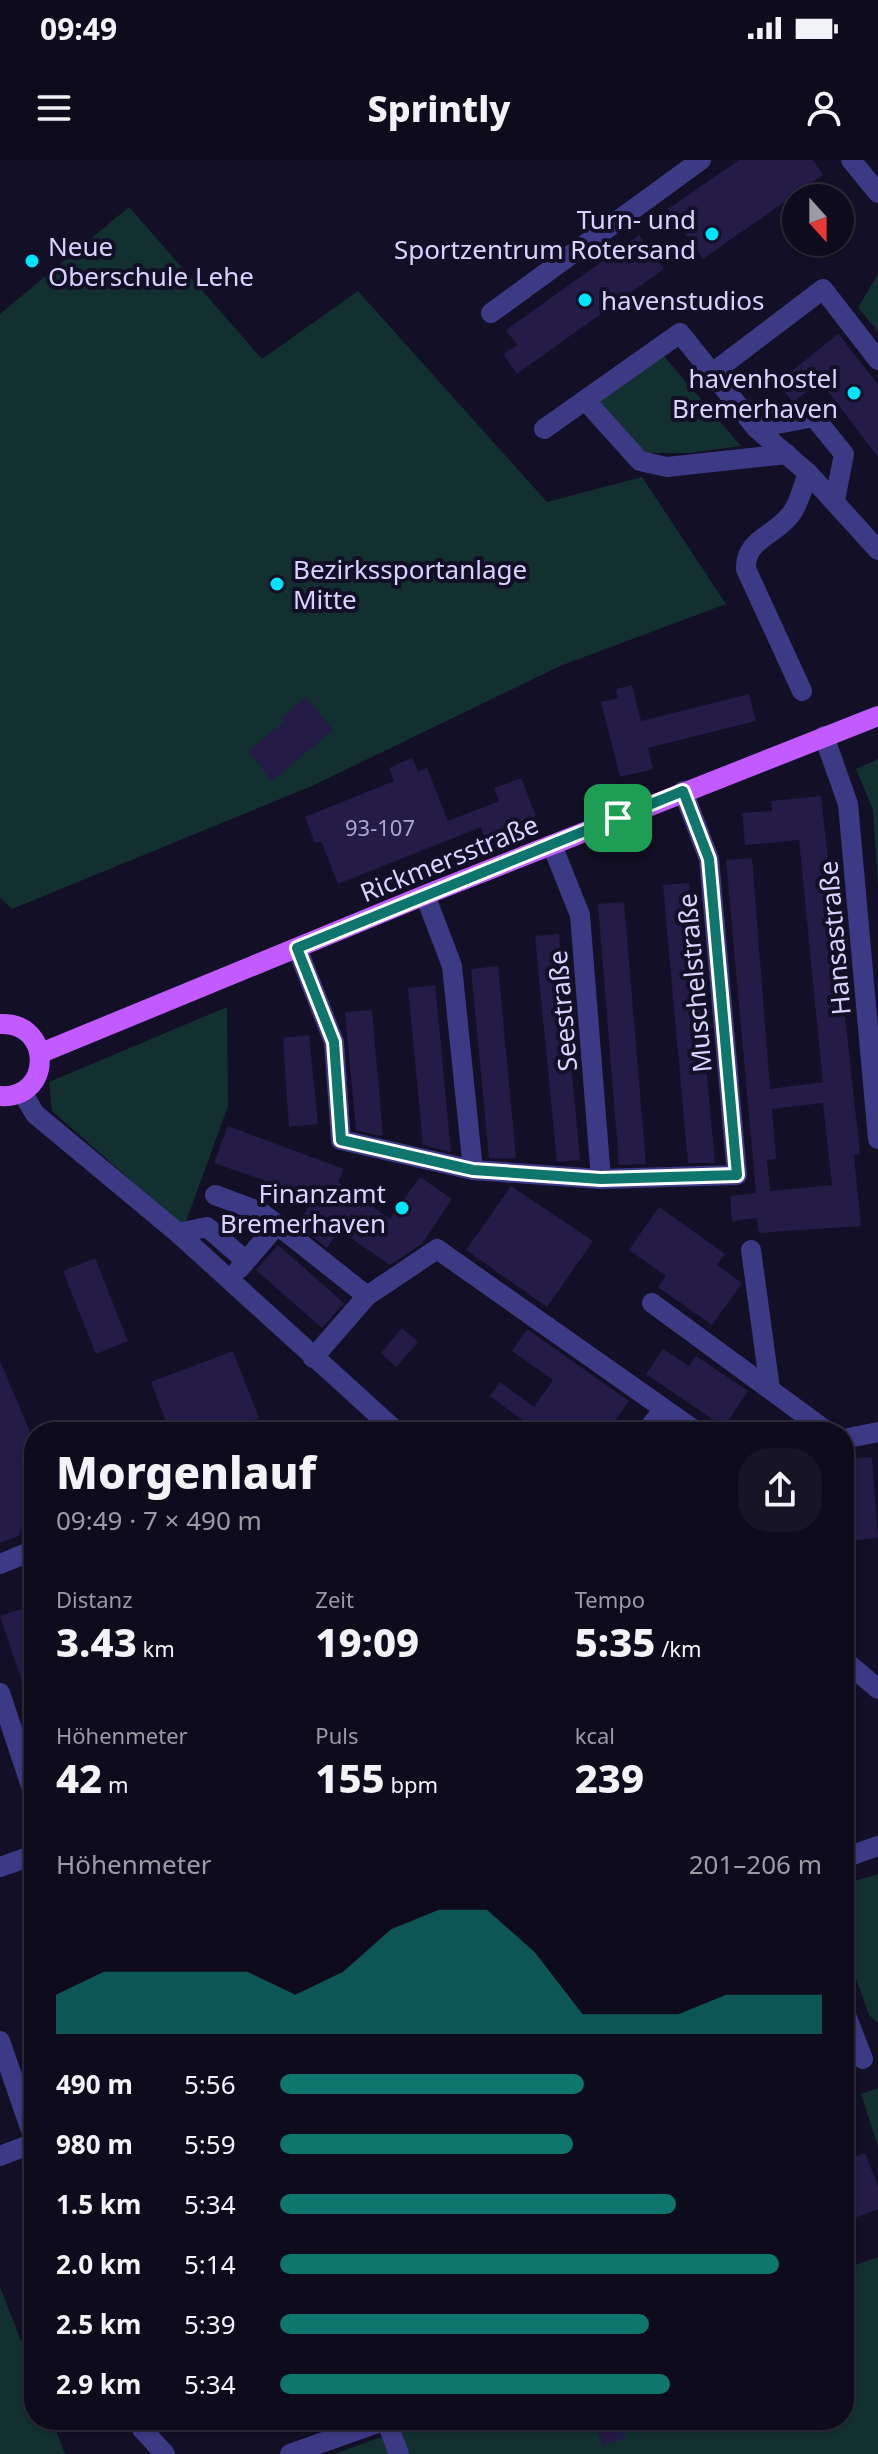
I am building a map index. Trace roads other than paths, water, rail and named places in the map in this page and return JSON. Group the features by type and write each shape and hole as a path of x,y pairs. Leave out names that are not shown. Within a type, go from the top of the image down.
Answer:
{"main road":[{"name":"Rickmersstraße","path":"41,1053 683,791 878,716"},
{"path":"0,1024 25,1029 34,1037 41,1053 39,1073 22,1092 0,1096"}],"street":[{"path":"491,313 701,160"},
{"path":"851,160 878,193"},
{"path":"711,374 823,289 878,360"},
{"path":"544,429 680,333 756,428 808,473 878,550"},
{"path":"585,400 640,461 667,467 787,454"},
{"path":"756,428 814,417 844,454 835,500"},
{"path":"802,691 746,569 745,556 751,546 792,514 808,473"},
{"name":"Hansastraße","path":"824,736 848,804 878,1139"},
{"name":"Muschelstraße","path":"601,1179 737,1175 709,859 683,791"},
{"name":"Seestraße","path":"552,845 580,915 601,1179"},
{"path":"425,895 452,966 473,1170"},
{"path":"297,948 334,1042 341,1140 473,1170 601,1179"},
{"path":"22,1092 35,1114 178,1233 386,1422"},
{"path":"215,1195 261,1212 367,1296"},
{"path":"229,1281 277,1225"},
{"path":"178,1233 207,1227 246,1261"},
{"path":"313,1358 367,1296 437,1249 683,1422"},
{"path":"751,1250 770,1389"},
{"path":"652,1303 815,1422"},
{"path":"654,1422 664,1409"},
{"path":"854,1437 878,1432"},
{"path":"0,1564 24,1554"},
{"path":"854,1669 878,1689"},
{"path":"0,1693 24,1765"},
{"path":"854,1854 878,1846"},
{"path":"0,1867 24,1859"},
{"path":"854,2036 863,2059"},
{"path":"0,2041 24,2112"},
{"path":"0,2156 24,2145"},
{"path":"143,2430 165,2454"},
{"path":"290,2454 358,2430"},
{"path":"390,2430 399,2454"}],"place":[{"name":"Turn- und Sportzentrum Rotersand","path":"712,234"},
{"name":"Neue Oberschule Lehe","path":"32,261"},
{"name":"havenstudios","path":"585,300"},
{"name":"havenhostel Bremerhaven","path":"854,393"},
{"name":"Bezirkssportanlage Mitte","path":"277,584"},
{"name":"Finanzamt Bremerhaven","path":"402,1208"}]}
